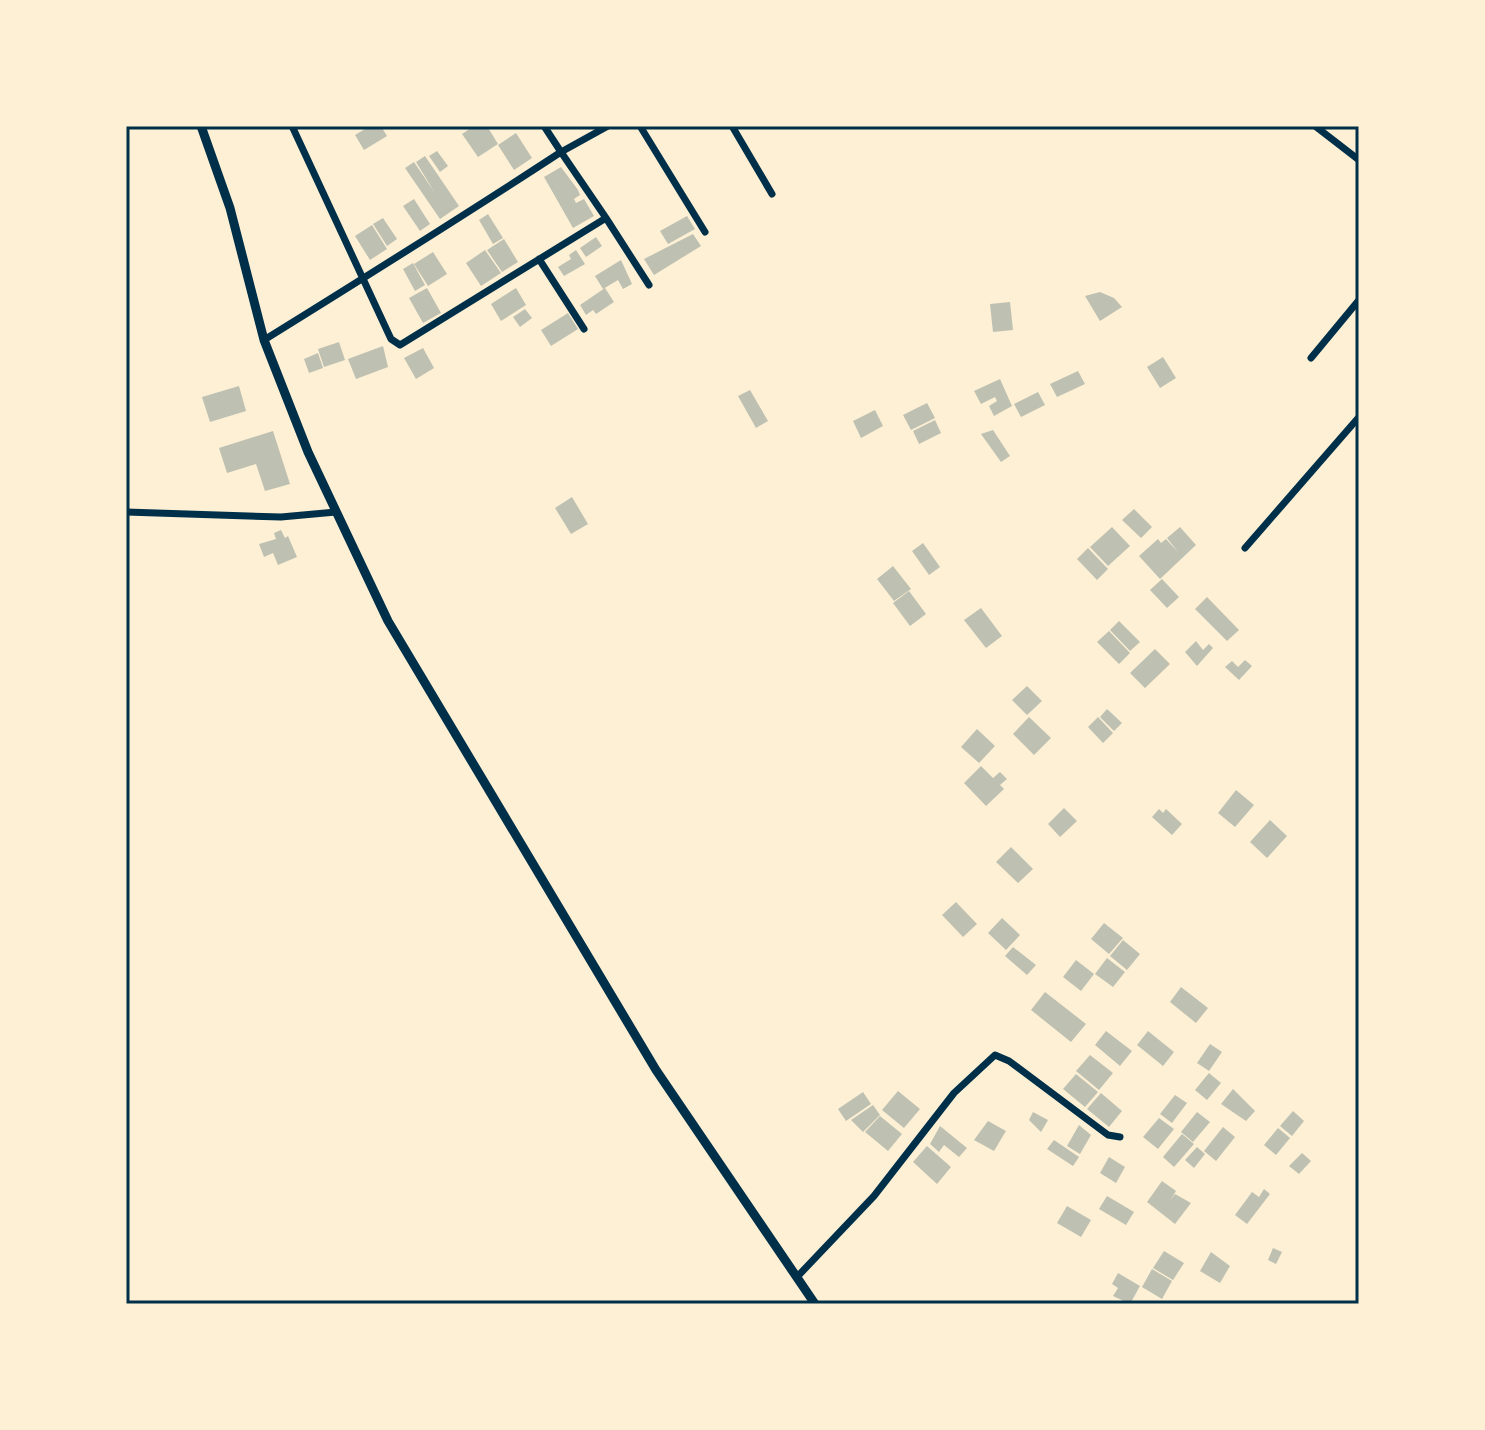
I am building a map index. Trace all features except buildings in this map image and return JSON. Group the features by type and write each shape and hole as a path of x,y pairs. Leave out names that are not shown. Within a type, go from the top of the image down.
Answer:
{"street":[{"path":"201,126 230,208 264,340 308,452 388,621 648,1057 815,1304"},
{"path":"292,126 365,277 391,339 400,345 606,218"},
{"path":"544,126 649,285"},
{"path":"264,340 561,152 608,126"},
{"path":"640,126 705,232"},
{"path":"732,126 772,194"},
{"path":"1315,126 1359,160"},
{"path":"539,259 584,329"},
{"path":"1311,358 1359,300"},
{"path":"1245,548 1359,417"},
{"path":"126,524 129,512 281,517 336,512"},
{"path":"797,1277 874,1196 954,1093 995,1055 1009,1061 1108,1135 1120,1137"}]}
